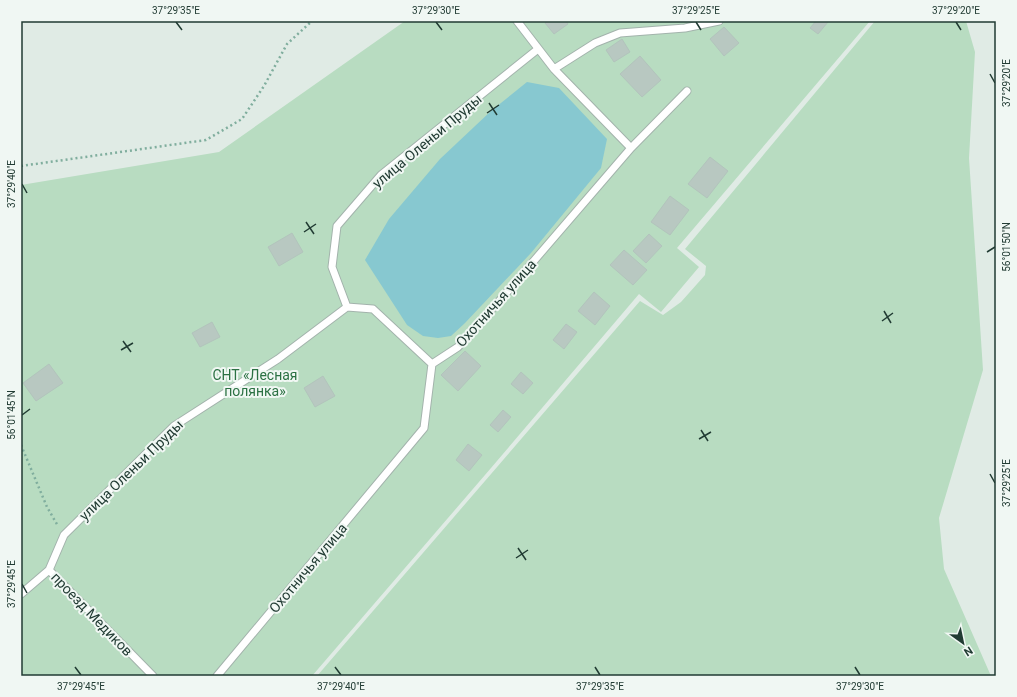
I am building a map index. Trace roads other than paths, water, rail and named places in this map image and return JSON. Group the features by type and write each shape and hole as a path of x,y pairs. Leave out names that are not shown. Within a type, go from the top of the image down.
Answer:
{"lane":[{"path":"516,21 554,69 631,148"},
{"path":"554,69 595,43 620,33 685,28 719,21"},
{"name":"улица Оленьи Пруды","path":"21,594 48,570 64,535 174,426 278,359 347,307 332,267 337,226 381,175 538,49"},
{"name":"Охотничья улица","path":"217,676 424,428 432,364 458,347 631,148 687,91"},
{"path":"347,307 373,309 432,364"},
{"name":"проезд Медиков","path":"48,570 153,676"}],"water":[{"path":"527,82 559,88 607,139 601,168 531,253 465,323 451,336 438,338 423,336 407,325 365,260 389,219 440,159 491,111"}],"park label":[{"name":"СНТ «Лесная полянка»","path":"255,384"}]}
